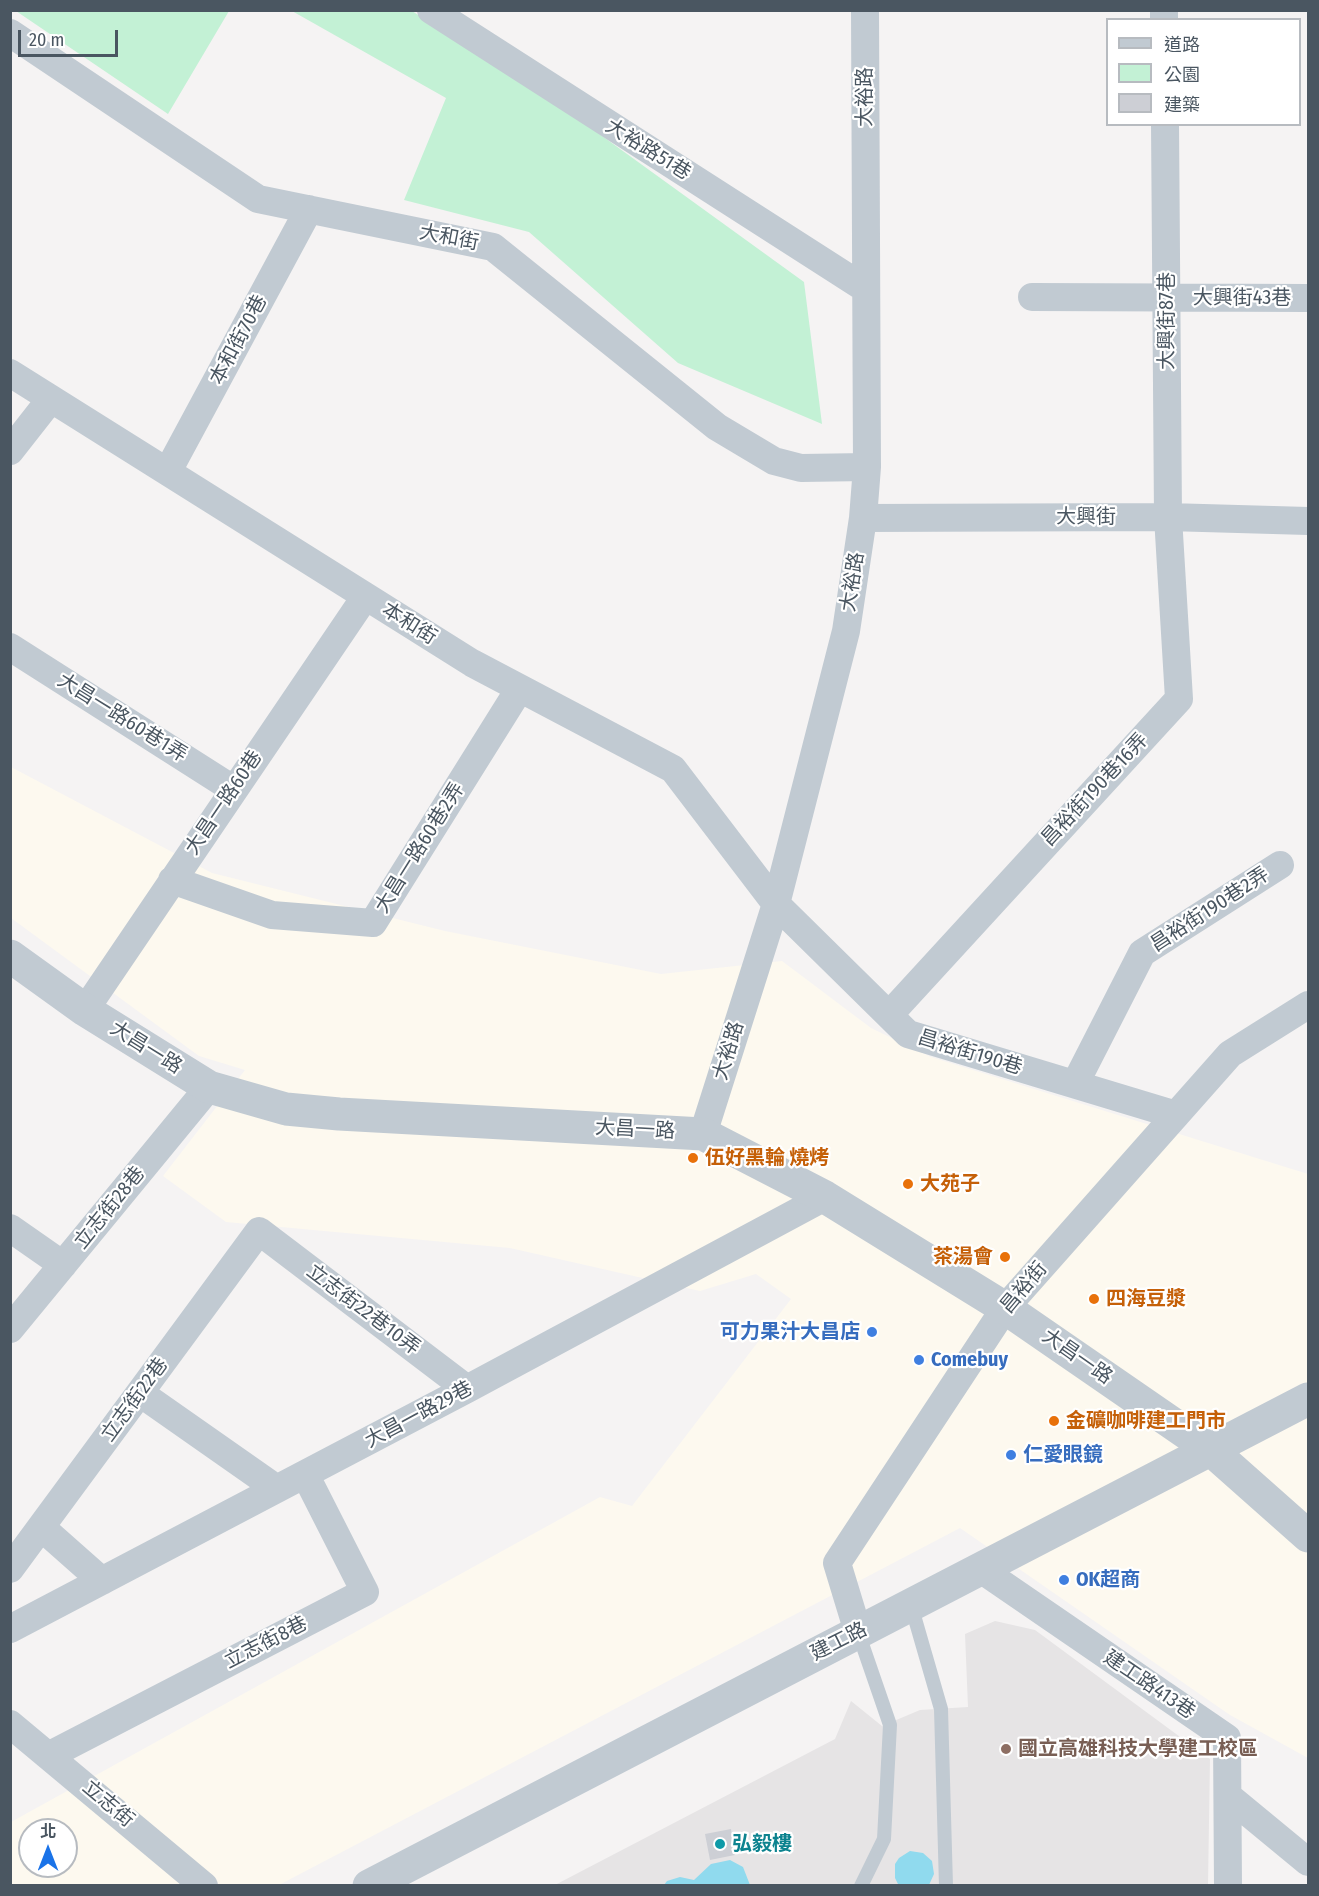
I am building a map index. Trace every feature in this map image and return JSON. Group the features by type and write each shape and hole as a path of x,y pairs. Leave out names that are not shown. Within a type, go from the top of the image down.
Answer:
{"street":[{"name":"大裕路51巷","path":"430,10 866,289"},
{"name":"大裕路","path":"704,1134 776,904 846,631 863,518 867,467 865,10"},
{"name":"大和街","path":"10,33 258,200 493,247 717,427 774,461 801,468 867,467"},
{"name":"大興街87巷","path":"1165,126 1168,517"},
{"name":"本和街70巷","path":"168,471 309,209"},
{"name":"大興街43巷","path":"1032,297 1308,298"},
{"name":"本和街","path":"10,373 472,663 673,769 776,904"},
{"path":"10,451 50,400"},
{"name":"大興街","path":"863,518 1168,517 1308,521"},
{"name":"昌裕街190巷16弄","path":"889,1015 1179,699 1168,517"},
{"name":"大昌一路60巷","path":"85,1010 365,597"},
{"name":"大昌一路60巷1弄","path":"10,647 233,789"},
{"name":"大昌一路60巷2弄","path":"172,879 272,915 373,923 520,688"},
{"name":"昌裕街190巷2弄","path":"1075,1084 1142,953 1280,865"},
{"name":"昌裕街190巷","path":"776,904 908,1034 1176,1115"},
{"name":"大昌一路","path":"10,956 85,1010 209,1087 286,1109 339,1114 704,1134 825,1197 1005,1308 1211,1450 1308,1536"},
{"name":"昌裕街","path":"858,1632 837,1563 1005,1308 1230,1054 1308,1005"},
{"name":"立志街28巷","path":"10,1329 209,1087"},
{"name":"大昌一路29巷","path":"10,1629 467,1389 825,1197"},
{"path":"10,1228 63,1265"},
{"name":"立志街22巷10弄","path":"259,1231 467,1389"},
{"name":"立志街22巷","path":"10,1569 259,1231"},
{"path":"140,1393 277,1489"},
{"name":"建工路","path":"369,1886 1308,1399"},
{"name":"立志街8巷","path":"50,1755 365,1592 305,1474"},
{"path":"41,1527 102,1581"},
{"name":"建工路413巷","path":"979,1569 1227,1738 1228,1886"},
{"name":"立志街","path":"10,1724 50,1755 204,1886"},
{"path":"1228,1796 1308,1862"}],"lane":[{"path":"911,1605 941,1709 946,1886"},
{"path":"858,1632 890,1725 884,1839 861,1886"}],"shaded area":[{"path":"11,767 212,873 445,931 661,974 782,961 871,1028 931,1057 1308,1174 1308,1758 1230,1715 960,1528 279,1885 11,1885 11,1822 18,1818 18,1878 78,1878 78,1818 18,1818 600,1497 632,1506 791,1299 756,1274 700,1291 510,1248 226,1222 163,1176 245,1070 199,1056 11,918"},
{"name":"國立高雄科技大學建工校區","path":"995,1621 1035,1630 1210,1759 1208,1885 553,1886 835,1739 851,1701 882,1726 920,1710 968,1707 965,1634"}],"green space":[{"path":"16,11 229,11 168,114"},
{"path":"292,11 412,11 569,112 804,282 822,424 678,363 529,232 404,200 446,98"}],"water":[{"path":"910,1851 923,1853 932,1861 934,1874 929,1885 898,1884 895,1878 895,1864 899,1858"},
{"path":"730,1860 743,1867 750,1885 664,1885 667,1881 680,1877 694,1880 711,1864"}],"building":[{"name":"弘毅樓","path":"731,1829 735,1855 710,1860 705,1834"}],"place":[{"name":"伍好黑輪 燒烤","path":"693,1158"},
{"name":"大苑子","path":"908,1184"},
{"name":"茶湯會","path":"1005,1257"},
{"name":"四海豆漿","path":"1094,1299"},
{"name":"可力果汁大昌店","path":"872,1332"},
{"name":"Comebuy","path":"919,1360"},
{"name":"金礦咖啡建工門市","path":"1054,1421"},
{"name":"仁愛眼鏡","path":"1011,1455"},
{"name":"OK超商","path":"1064,1580"},
{"name":"國立高雄科技大學建工校區","path":"1006,1749"},
{"name":"弘毅樓","path":"720,1844"}]}
